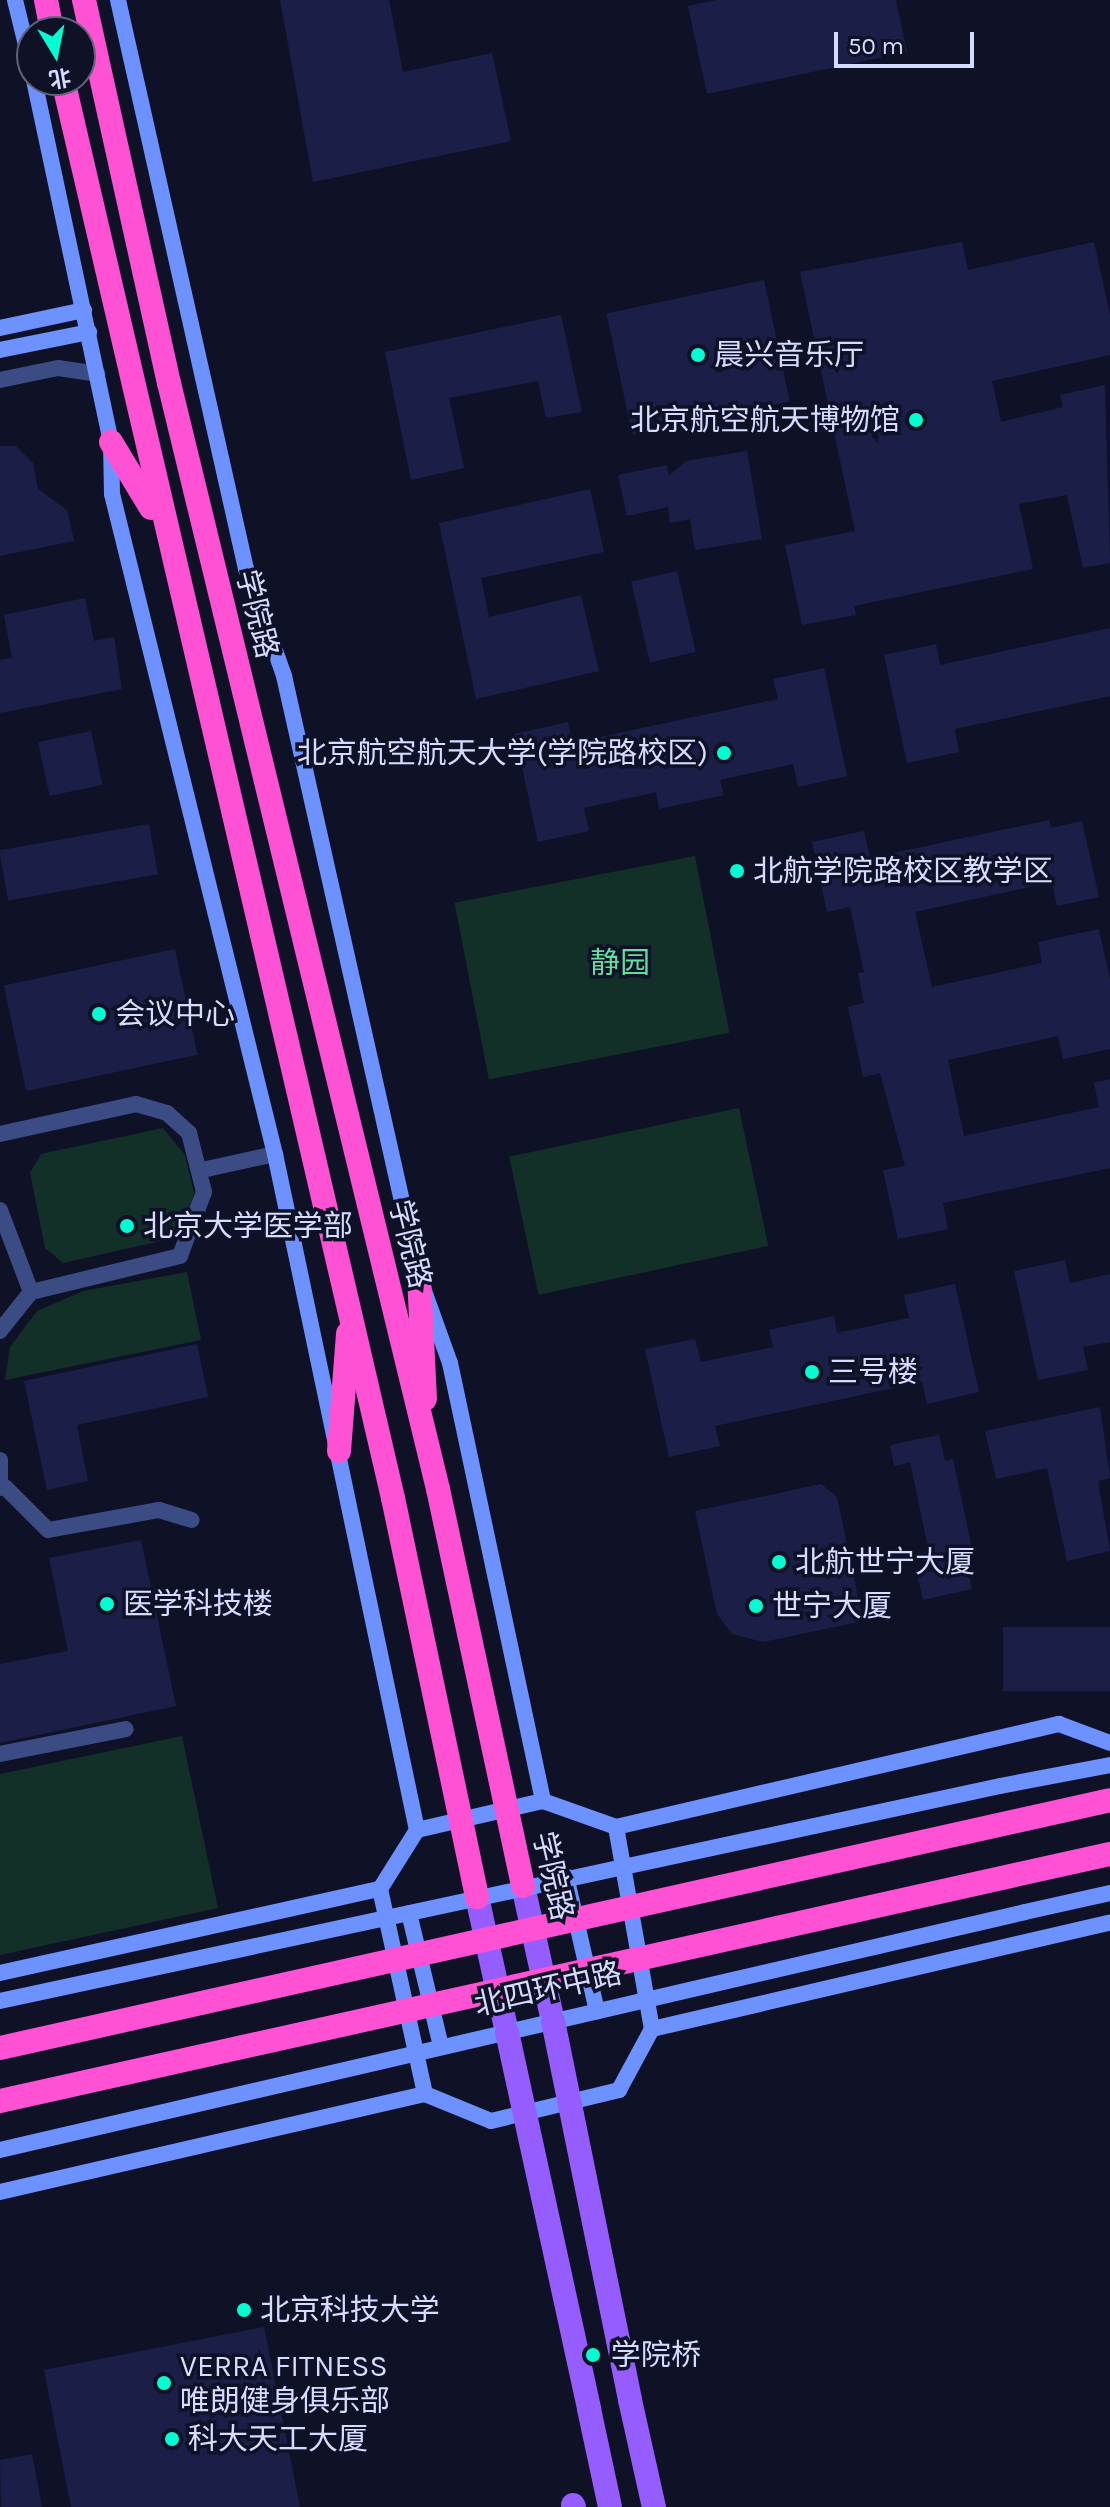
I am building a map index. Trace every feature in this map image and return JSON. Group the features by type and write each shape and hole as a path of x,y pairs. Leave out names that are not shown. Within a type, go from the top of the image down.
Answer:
{"highway":[{"name":"学院路","path":"84,0 169,383 427,1437 523,1886"},
{"path":"67,96 163,526 338,1242 349,1315 393,1498 477,1897"},
{"path":"111,442 163,526"},
{"path":"419,1277 427,1437"},
{"path":"339,1451 349,1315"},
{"name":"北四环中路","path":"0,2048 1110,1800"},
{"name":"北四环中路","path":"0,2101 1110,1854"}],"main road":[{"name":"学院路","path":"523,1886 654,2507"},
{"path":"477,1897 610,2507"}],"street":[{"name":"学院路","path":"118,0 242,553 284,676 419,1277 450,1363 543,1801"},
{"path":"37,96 111,442 112,494 275,1154 417,1830 380,1889 425,2094"},
{"path":"0,328 84,310"},
{"path":"0,350 89,332"},
{"path":"0,380 58,368 98,374"},
{"path":"0,1134 136,1104 167,1113 189,1133 202,1170 200,1218 180,1256 31,1292 0,1331"},
{"path":"202,1170 275,1154"},
{"path":"0,1210 31,1292"},
{"path":"0,1460 3,1487 48,1530 159,1510 191,1520"},
{"path":"417,1830 543,1801 616,1827 1059,1724 1110,1743"},
{"path":"0,1754 126,1729"},
{"path":"0,2001 566,1876 1110,1765"},
{"path":"0,2192 425,2094 491,2121 619,2090 652,2029 616,1827"},
{"path":"566,1876 597,2011"},
{"path":"0,1973 380,1889"},
{"name":"北四环中路","path":"0,2150 1110,1893"},
{"path":"409,1913 441,2046"},
{"path":"652,2029 1110,1922"}],"green space":[{"name":"静园","path":"695,856 729,1033 489,1079 455,903"},
{"path":"739,1108 768,1246 538,1295 509,1157"},
{"path":"163,1128 185,1155 194,1193 183,1236 63,1263 45,1248 30,1173 41,1154"},
{"path":"187,1272 201,1340 5,1380 10,1347 37,1311 83,1291"},
{"path":"182,1736 218,1908 0,1955 0,1774"}],"building":[{"path":"280,0 389,0 403,72 492,53 511,141 313,182"},
{"path":"717,0 896,0 907,52 707,94 688,6"},
{"name":"北京航空航天博物馆","path":"962,242 968,270 1094,242 1110,315 1110,355 992,381 1001,422 1063,407 1060,395 1105,385 1110,563 1083,568 1067,495 1019,504 1033,569 854,606 856,615 802,625 785,545 855,531 800,272"},
{"name":"晨兴音乐厅","path":"764,280 790,401 632,435 607,313"},
{"path":"561,315 582,412 546,418 538,381 449,398 464,468 411,480 385,352"},
{"path":"0,446 16,446 33,463 38,489 67,510 74,541 0,556"},
{"path":"747,451 762,539 695,550 690,519 670,523 668,507 627,516 618,475 667,465 669,476 686,461"},
{"path":"590,489 604,552 481,578 489,617 581,595 599,671 476,699 439,523"},
{"path":"677,571 696,652 650,662 631,582"},
{"path":"85,598 94,641 114,637 122,689 0,713 0,660 12,658 4,615"},
{"path":"1110,628 1110,696 955,729 959,752 907,763 884,655 936,644 940,665"},
{"path":"824,668 847,776 798,787 793,764 720,780 724,795 659,809 656,792 584,808 589,831 538,842 515,734 568,722 572,743 778,699 773,679"},
{"path":"91,731 102,785 50,796 38,742"},
{"path":"1049,820 1051,828 1082,821 1099,897 1057,906 1052,882 915,912 932,987 1042,963 1038,942 1099,929 1110,980 1110,1049 1063,1059 1058,1036 948,1060 964,1136 1099,1107 1094,1083 1110,1079 1110,1168 943,1203 948,1229 898,1239 883,1170 905,1166 880,1073 863,1077 848,1007 864,1003 858,973 864,972 850,907 827,912 812,842 864,831 870,858"},
{"path":"149,824 158,874 8,901 0,850"},
{"name":"会议中心","path":"175,949 197,1055 26,1091 4,985"},
{"path":"1065,1260 1070,1283 1110,1274 1110,1342 1083,1347 1088,1370 1038,1380 1014,1271"},
{"name":"三号楼","path":"955,1284 979,1392 927,1404 922,1382 715,1426 720,1446 669,1457 645,1349 695,1339 701,1362 773,1347 769,1330 834,1316 837,1333 909,1318 904,1295"},
{"path":"197,1344 208,1397 77,1425 88,1481 47,1490 24,1381"},
{"path":"1100,1407 1110,1478 1098,1481 1110,1551 1067,1561 1047,1468 996,1479 985,1431"},
{"path":"939,1435 945,1461 953,1459 974,1558 966,1560 972,1589 923,1600 917,1574 933,1571 910,1462 894,1466 890,1445"},
{"name":"北航世宁大厦","path":"821,1484 837,1497 863,1621 763,1642 732,1634 717,1614 695,1511"},
{"name":"医学科技楼","path":"141,1540 176,1706 0,1743 0,1664 68,1651 49,1558"},
{"path":"1003,1627 1110,1627 1110,1691 1003,1691"},
{"name":"科大天工大厦","path":"264,2327 300,2507 71,2507 44,2370"},
{"path":"32,2454 42,2507 1,2507 0,2460"}],"place":[{"name":"晨兴音乐厅","path":"698,355"},
{"name":"北京航空航天博物馆","path":"916,420"},
{"name":"北京航空航天大学(学院路校区)","path":"724,753"},
{"name":"北航学院路校区教学区","path":"737,871"},
{"name":"会议中心","path":"99,1014"},
{"name":"北京大学医学部","path":"127,1226"},
{"name":"三号楼","path":"812,1372"},
{"name":"北航世宁大厦","path":"779,1562"},
{"name":"医学科技楼","path":"107,1604"},
{"name":"世宁大厦","path":"756,1606"},
{"name":"北京科技大学","path":"244,2310"},
{"name":"学院桥","path":"593,2355"},
{"name":"VERRA FITNESS 唯朗健身俱乐部","path":"164,2383"},
{"name":"科大天工大厦","path":"172,2439"}]}
